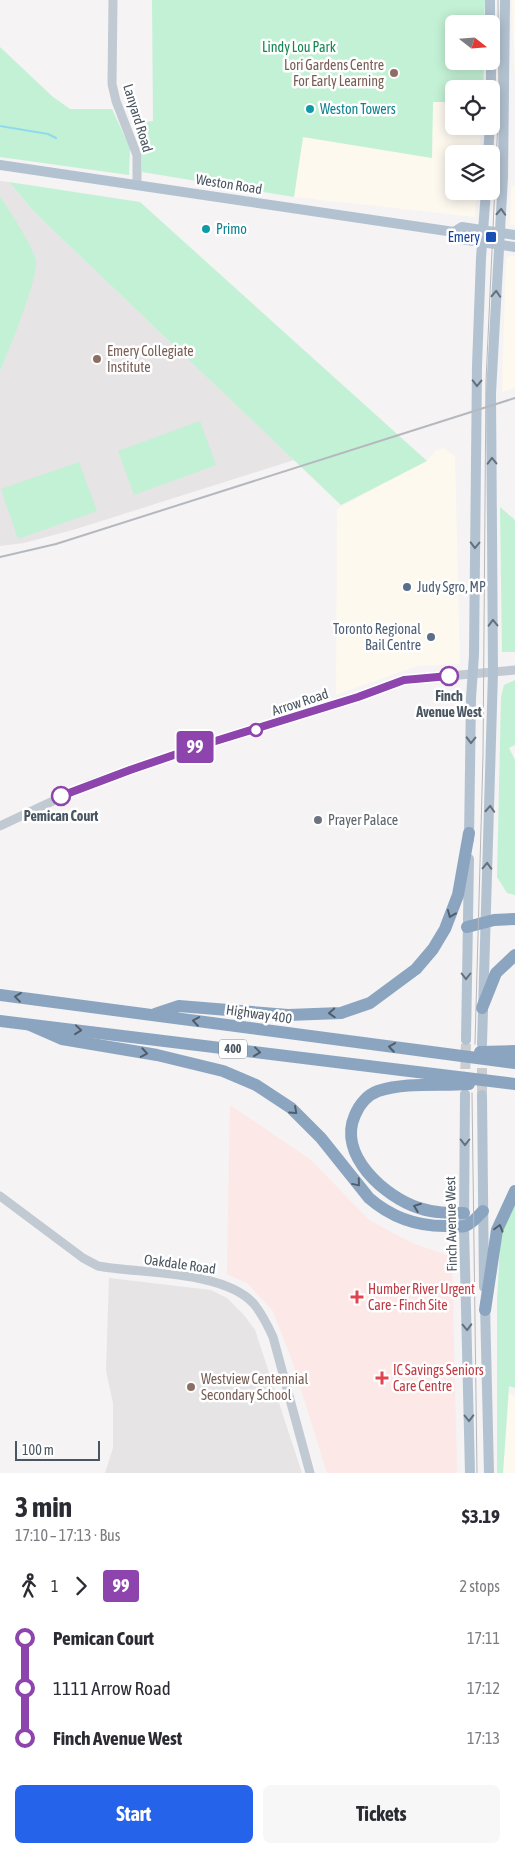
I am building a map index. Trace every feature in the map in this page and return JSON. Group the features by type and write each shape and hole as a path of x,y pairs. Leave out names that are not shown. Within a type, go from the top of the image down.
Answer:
{"highway":[{"path":"153,1014 179,1006 288,1015 341,1012 370,1002 416,969 429,954 445,929 458,895 470,832"},
{"path":"467,927 485,922 515,920"},
{"path":"482,1008 496,973 515,955"},
{"name":"Highway 400","path":"0,995 440,1053 511,1057"},
{"name":"400","path":"0,1021 436,1081"},
{"path":"30,1025 62,1039 156,1055 223,1071 256,1085 291,1108 321,1138 369,1198 378,1206 418,1224 434,1227 464,1226 473,1221 483,1211"},
{"path":"464,1212 436,1213 418,1208 400,1199 367,1172 357,1159 352,1139 352,1122 360,1105 376,1091 436,1081 509,1083"},
{"path":"485,1310 498,1230 515,1191"}],"main road":[{"path":"490,0 490,15"},
{"path":"482,1044 493,672 491,393 500,234 505,0"},
{"name":"Weston Road","path":"0,165 454,232 462,227 515,235"},
{"path":"466,1040 477,366 486,200"},
{"name":"Weston Road","path":"454,232 460,239 515,247"},
{"name":"Finch Avenue West","path":"465,1094 464,1226 470,1473"},
{"path":"482,1094 489,1473"}],"street":[{"name":"Lanyard Road","path":"113,0 112,84 116,101 137,155 136,184"},
{"name":"Arrow Road","path":"0,826 89,784 209,743 358,697 404,680 515,670"},
{"name":"Oakdale Road","path":"0,1196 83,1258 98,1266 208,1280 232,1289 253,1302 273,1337 310,1473"}],"shaded area":[{"path":"512,0 515,0 515,71 514,71"},
{"path":"433,102 445,102 445,135 480,135 480,145 445,145 445,200 476,200 475,217 294,197 303,137 431,158"},
{"name":"Emery Collegiate Institute","path":"0,181 9,182 36,214 294,460 76,529 24,543 0,546 0,372 24,307 36,261 31,248 0,196"},
{"path":"511,186 515,186 515,225 510,225"},
{"path":"510,256 515,256 515,388 502,392 506,259"},
{"path":"443,448 455,456 460,664 417,666 336,695 337,509 426,461 435,451"},
{"name":"Humber River Urgent Care - Finch Site","path":"230,1105 311,1160 369,1220 412,1243 452,1257 457,1473 327,1473 292,1360 273,1311 247,1283 227,1274"},
{"name":"Westview Centennial Secondary School","path":"109,1278 211,1290 227,1298 244,1315 255,1330 302,1473 105,1473 113,1448 113,1403 106,1371"},
{"path":"509,1393 515,1397 515,1473 503,1473"}],"green space":[{"name":"Lindy Lou Park","path":"152,0 485,0 484,15 445,15 445,70 484,70 483,80 445,80 445,102 433,102 432,158 303,137 294,197 142,172 142,153 133,123 153,121"},
{"path":"0,47 53,97 70,109 112,109 130,148 129,175 0,157"},
{"path":"9,182 140,202 427,461 341,505 36,214"},
{"path":"0,196 26,237 36,261 28,299 0,372"},
{"path":"200,421 216,465 134,495 118,451"},
{"path":"79,462 97,511 18,539 1,489"},
{"path":"500,507 515,520 515,652 502,652"},
{"path":"515,680 515,745 509,748 515,760 515,895 507,893 497,877 501,697 504,685"},
{"path":"515,1199 515,1388 509,1386 503,1473 497,1473 497,1301 500,1246 502,1230"}],"waterway":[{"path":"0,126 48,134 56,138"}],"tunnel":[{"path":"465,1084 466,1040"},
{"path":"482,1053 482,1095"}],"tram line":[{"path":"475,1044 483,756 486,381 499,98 498,0"},
{"path":"472,1093 477,1473"}],"railway":[{"path":"0,557 56,544 515,398"}],"bus line":[{"name":"99","path":"61,796 89,784 209,743 272,725 404,680 419,677 449,676"}],"place":[{"name":"Lori Gardens Centre For Early Learning","path":"394,73"},
{"name":"Weston Towers","path":"310,109"},
{"name":"Primo","path":"206,229"},
{"name":"Emery","path":"491,237"},
{"name":"Emery Collegiate Institute","path":"97,359"},
{"name":"Judy Sgro, MP","path":"407,587"},
{"name":"Toronto Regional Bail Centre","path":"431,637"},
{"name":"Finch Avenue West","path":"449,676"},
{"name":"Pemican Court","path":"61,796"},
{"name":"Prayer Palace","path":"318,820"},
{"name":"Humber River Urgent Care - Finch Site","path":"357,1297"},
{"name":"IC Savings Seniors Care Centre","path":"382,1378"},
{"name":"Westview Centennial Secondary School","path":"191,1387"}]}
